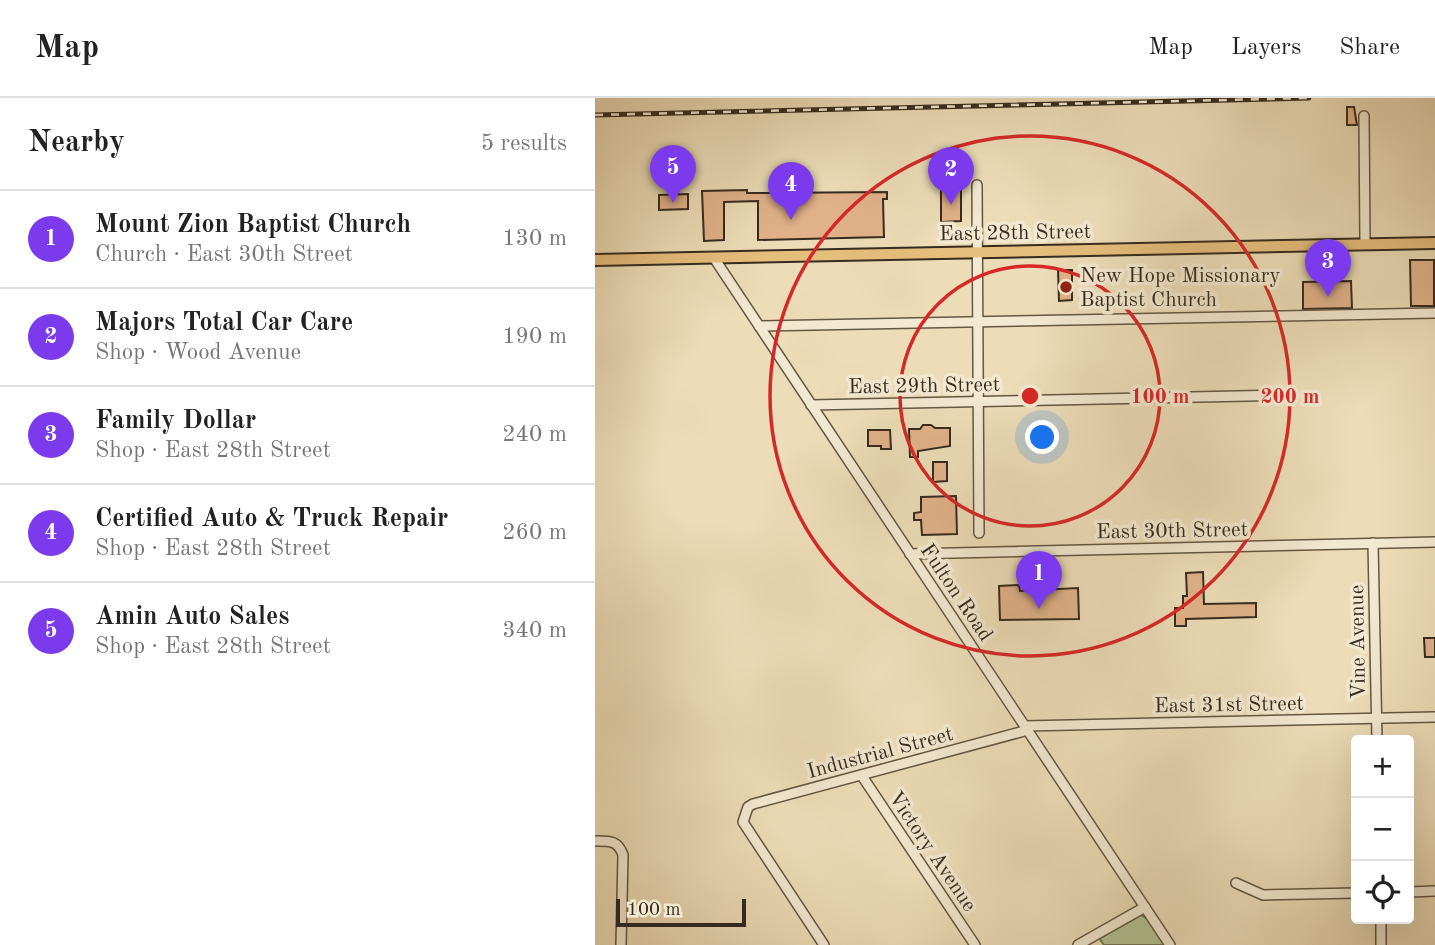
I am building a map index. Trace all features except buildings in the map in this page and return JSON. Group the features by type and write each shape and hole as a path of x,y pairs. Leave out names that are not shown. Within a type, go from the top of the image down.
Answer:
{"main road":[{"name":"East 28th Street","path":"595,260 1435,243"}],"street":[{"path":"1364,116 1365,244"},
{"path":"977,185 979,533"},
{"name":"Fulton Road","path":"714,258 1170,945"},
{"path":"759,326 1435,313"},
{"name":"East 29th Street","path":"811,405 1290,395"},
{"name":"East 30th Street","path":"910,554 1435,542"},
{"name":"Vine Avenue","path":"1373,543 1377,735"},
{"name":"East 31st Street","path":"1026,728 1435,718"},
{"name":"Industrial Street","path":"824,945 744,822 745,812 754,804 1026,728"},
{"name":"Victory Avenue","path":"862,776 975,945"},
{"path":"595,841 613,842 621,849 624,858 621,945"},
{"path":"1236,883 1263,895 1351,893"},
{"path":"1414,892 1435,891"},
{"path":"1078,945 1145,906"},
{"path":"1381,924 1381,945"}],"green space":[{"path":"1141,915 1149,920 1166,945 1104,945 1099,938"}],"railway":[{"path":"595,115 1309,98"}],"place":[{"name":"Amin Auto Sales","path":"673,203"},
{"name":"Majors Total Car Care","path":"951,205"},
{"name":"Certified Auto & Truck Repair","path":"791,220"},
{"name":"New Hope Missionary Baptist Church","path":"1066,287"},
{"name":"Family Dollar","path":"1328,297"},
{"name":"Mount Zion Baptist Church","path":"1039,609"}]}
